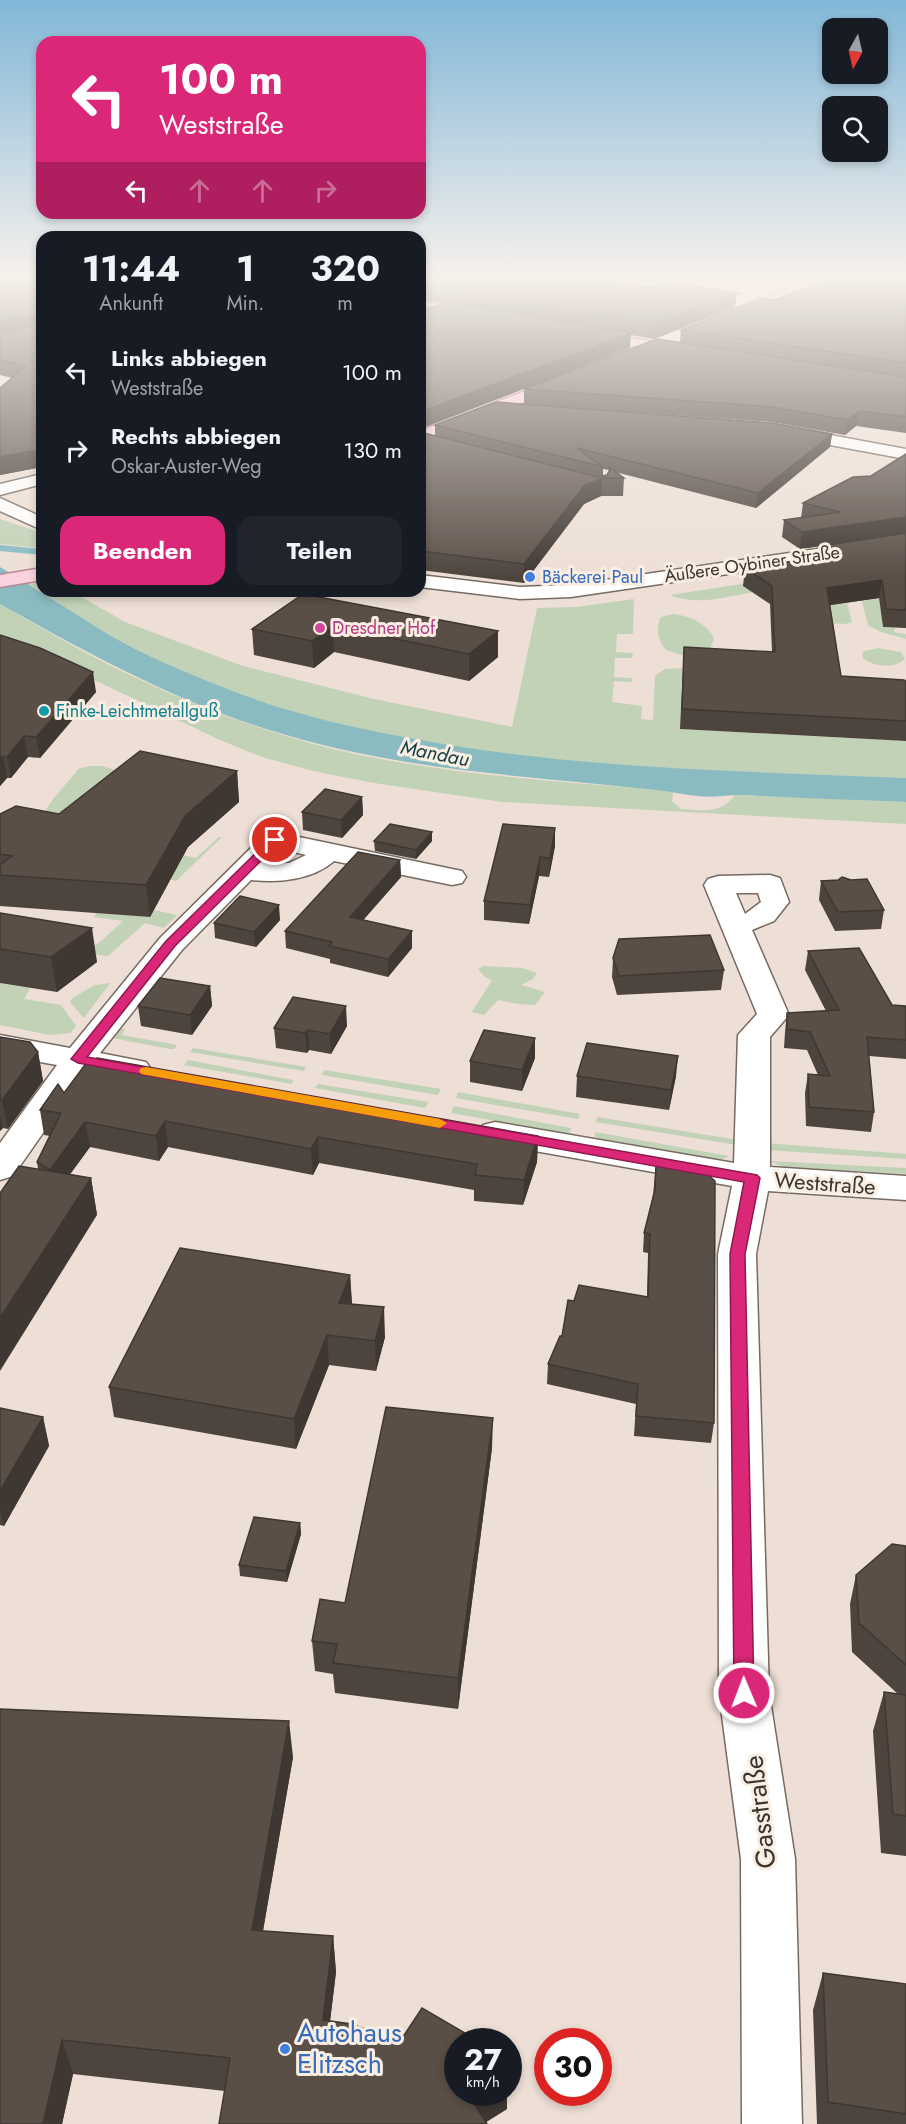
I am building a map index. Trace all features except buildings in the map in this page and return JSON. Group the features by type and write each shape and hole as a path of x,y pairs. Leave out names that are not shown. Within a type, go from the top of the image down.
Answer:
{"main road":[{"path":"426,435 569,379"},
{"path":"0,581 36,575"}],"street":[{"path":"492,409 534,413"},
{"path":"771,429 906,454"},
{"path":"426,444 442,448"},
{"path":"0,490 36,480"},
{"path":"0,504 36,521"},
{"name":"Äußere Oybiner Straße","path":"426,582 510,592 562,592 906,542"},
{"path":"0,1168 78,1059 171,944 275,840 452,878"},
{"name":"Gasstraße","path":"736,924 773,1015 754,1035 752,1178 737,1254 744,1693 768,1859 772,2124"},
{"path":"0,1045 159,1073"},
{"name":"Weststraße","path":"462,1127 752,1178 906,1188"}],"green space":[{"path":"0,519 36,531 36,547 0,544"},
{"path":"805,574 744,586 753,592 722,598 690,600 670,595"},
{"path":"49,597 81,597 125,622 243,666 374,699 512,727 537,608 576,607 634,599 633,634 617,634 616,652 633,653 632,658 615,658 614,677 632,678 632,682 614,681 612,702 642,706 641,719 653,720 655,676 665,669 682,668 681,729 906,741 906,778 737,772 564,761 479,751 394,737 311,717 231,691 182,671 93,626"},
{"path":"879,598 883,627 895,628 894,632 906,634 906,639 881,632 868,625 862,601"},
{"path":"847,603 852,622 827,623 823,606"},
{"path":"0,604 65,642 182,698 259,727 337,750 456,771 673,792 672,801 681,809 711,810 723,806 735,795 906,802 906,824 502,802 374,783 313,771 262,757 220,740 0,635"},
{"path":"673,614 691,618 707,629 714,639 710,649 685,656 666,650 659,638 658,626 661,617"},
{"path":"878,648 901,652 905,659 884,666 863,658 862,654 865,651"},
{"path":"103,766 121,772 74,802 59,818 45,815 46,810 78,769"},
{"path":"219,837 222,837 176,881 157,875 147,847 196,858"},
{"path":"154,910 177,915 164,928 145,923 108,956 83,953 100,942 123,921 94,917 96,913 150,917"},
{"path":"484,966 522,968 537,973 533,979 521,985 545,992 535,1005 498,1000 484,1015 472,1012 492,980 485,977 478,969"},
{"path":"0,983 30,988 24,999 61,1005 76,1026 70,1033 50,1035 0,1025"},
{"path":"110,983 84,1018 70,1002 72,998 95,985"},
{"path":"114,1029 125,1029 122,1035 177,1045 174,1049 170,1049 107,1037"},
{"path":"193,1048 306,1067 304,1071 190,1052"},
{"path":"188,1060 293,1080 292,1084 184,1065"},
{"path":"324,1070 441,1089 438,1095 322,1075"},
{"path":"318,1084 429,1102 425,1108 315,1088"},
{"path":"458,1092 580,1114 578,1119 461,1099 456,1098"},
{"path":"454,1106 571,1128 569,1134 451,1113"},
{"path":"597,1117 738,1140 737,1145 596,1122"},
{"path":"595,1132 729,1156 720,1160 712,1159 602,1139 595,1137"},
{"path":"765,1143 906,1154 906,1159 766,1150"},
{"path":"769,1161 906,1168 906,1174 784,1167"}],"water":[{"name":"Mandau","path":"0,567 36,589 36,597 48,597 116,639 197,677 273,705 360,728 466,748 591,762 906,778 906,802 741,795 703,797 468,771 329,746 246,722 173,694 68,642 0,604"}],"waterway":[{"path":"0,548 36,551"}],"slow traffic":[{"path":"146,1071 440,1123"}],"place":[{"name":"Bäckerei Paul","path":"530,577"},
{"name":"Dresdner Hof","path":"320,628"},
{"name":"Finke-Leichtmetallguß","path":"44,711"},
{"name":"Autohaus Elitzsch","path":"285,2049"}],"route":[{"path":"275,840 171,944 78,1059 752,1178 737,1254 744,1693"}]}
